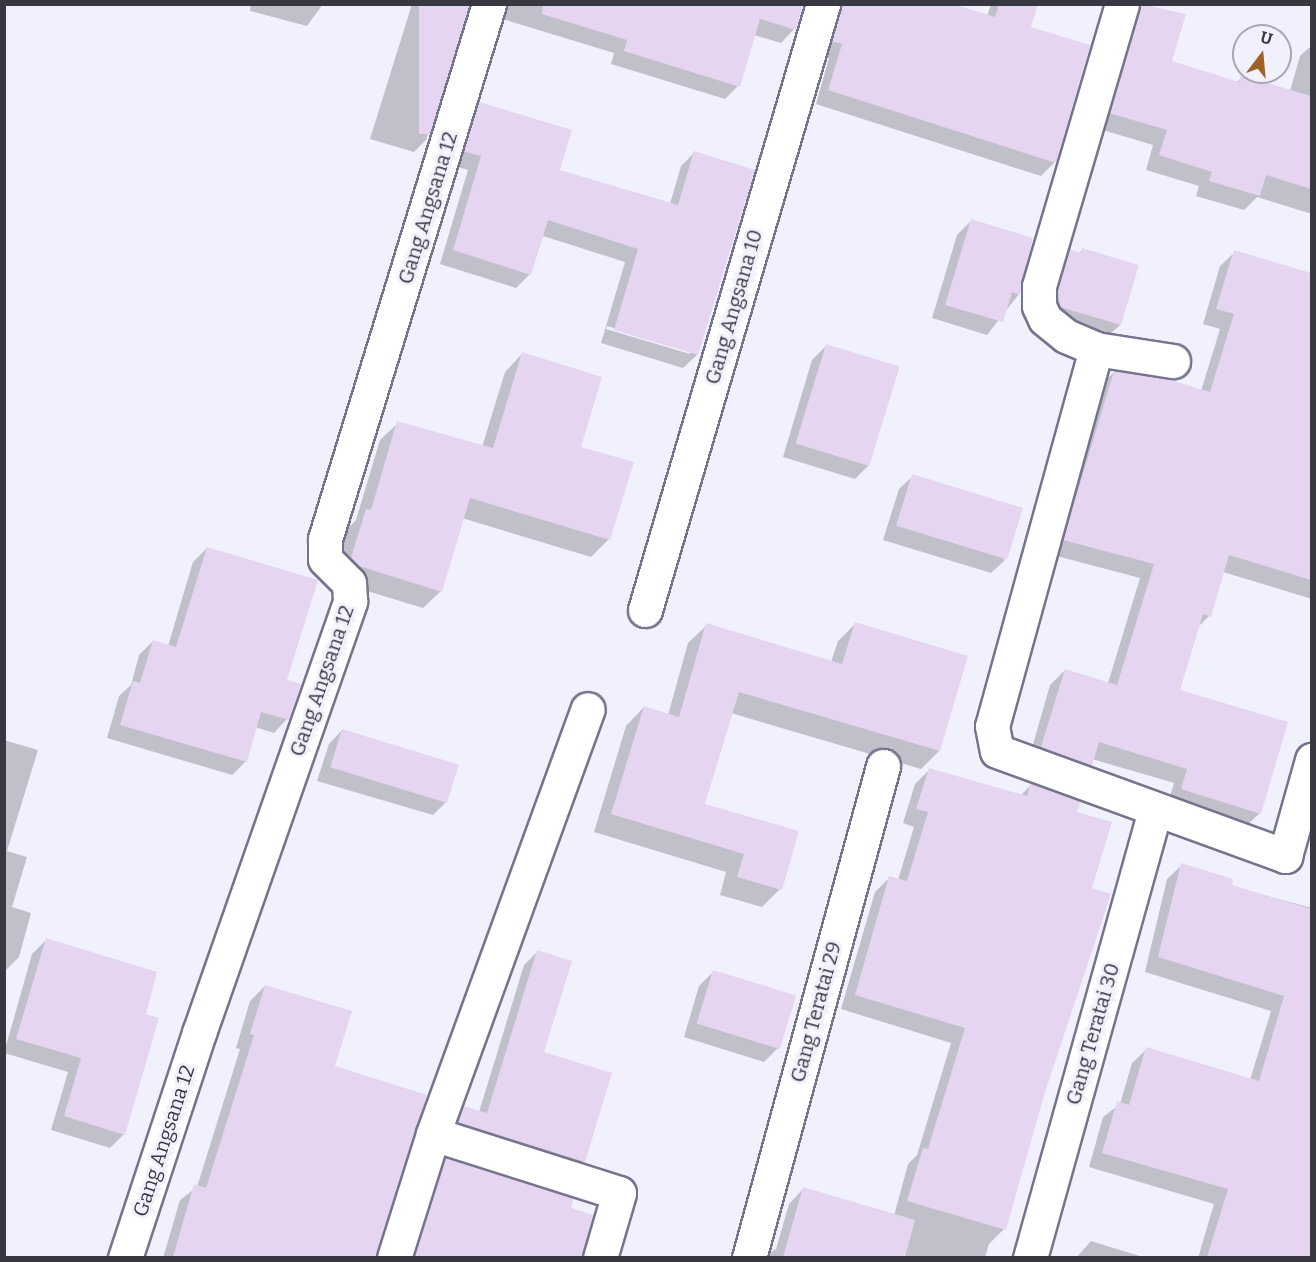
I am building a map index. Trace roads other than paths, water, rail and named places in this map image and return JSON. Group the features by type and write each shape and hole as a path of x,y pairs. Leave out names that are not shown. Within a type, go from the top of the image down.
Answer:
{"street":[{"name":"Gang Angsana 12","path":"126,1257 199,1034 350,602 349,583 325,559 325,539 489,4"},
{"name":"Gang Angsana 10","path":"645,610 824,4"},
{"path":"1122,4 1039,286 1039,306 1046,319 1066,336 1096,349 1173,361"},
{"path":"1096,349 992,726 992,740 997,752 1155,811 1285,856 1311,760"},
{"path":"394,1257 433,1134 588,709"},
{"name":"Gang Teratai 29","path":"749,1257 884,766"},
{"name":"Gang Teratai 30","path":"1030,1257 1155,811"},
{"path":"433,1134 617,1192 620,1196 600,1257"}]}
